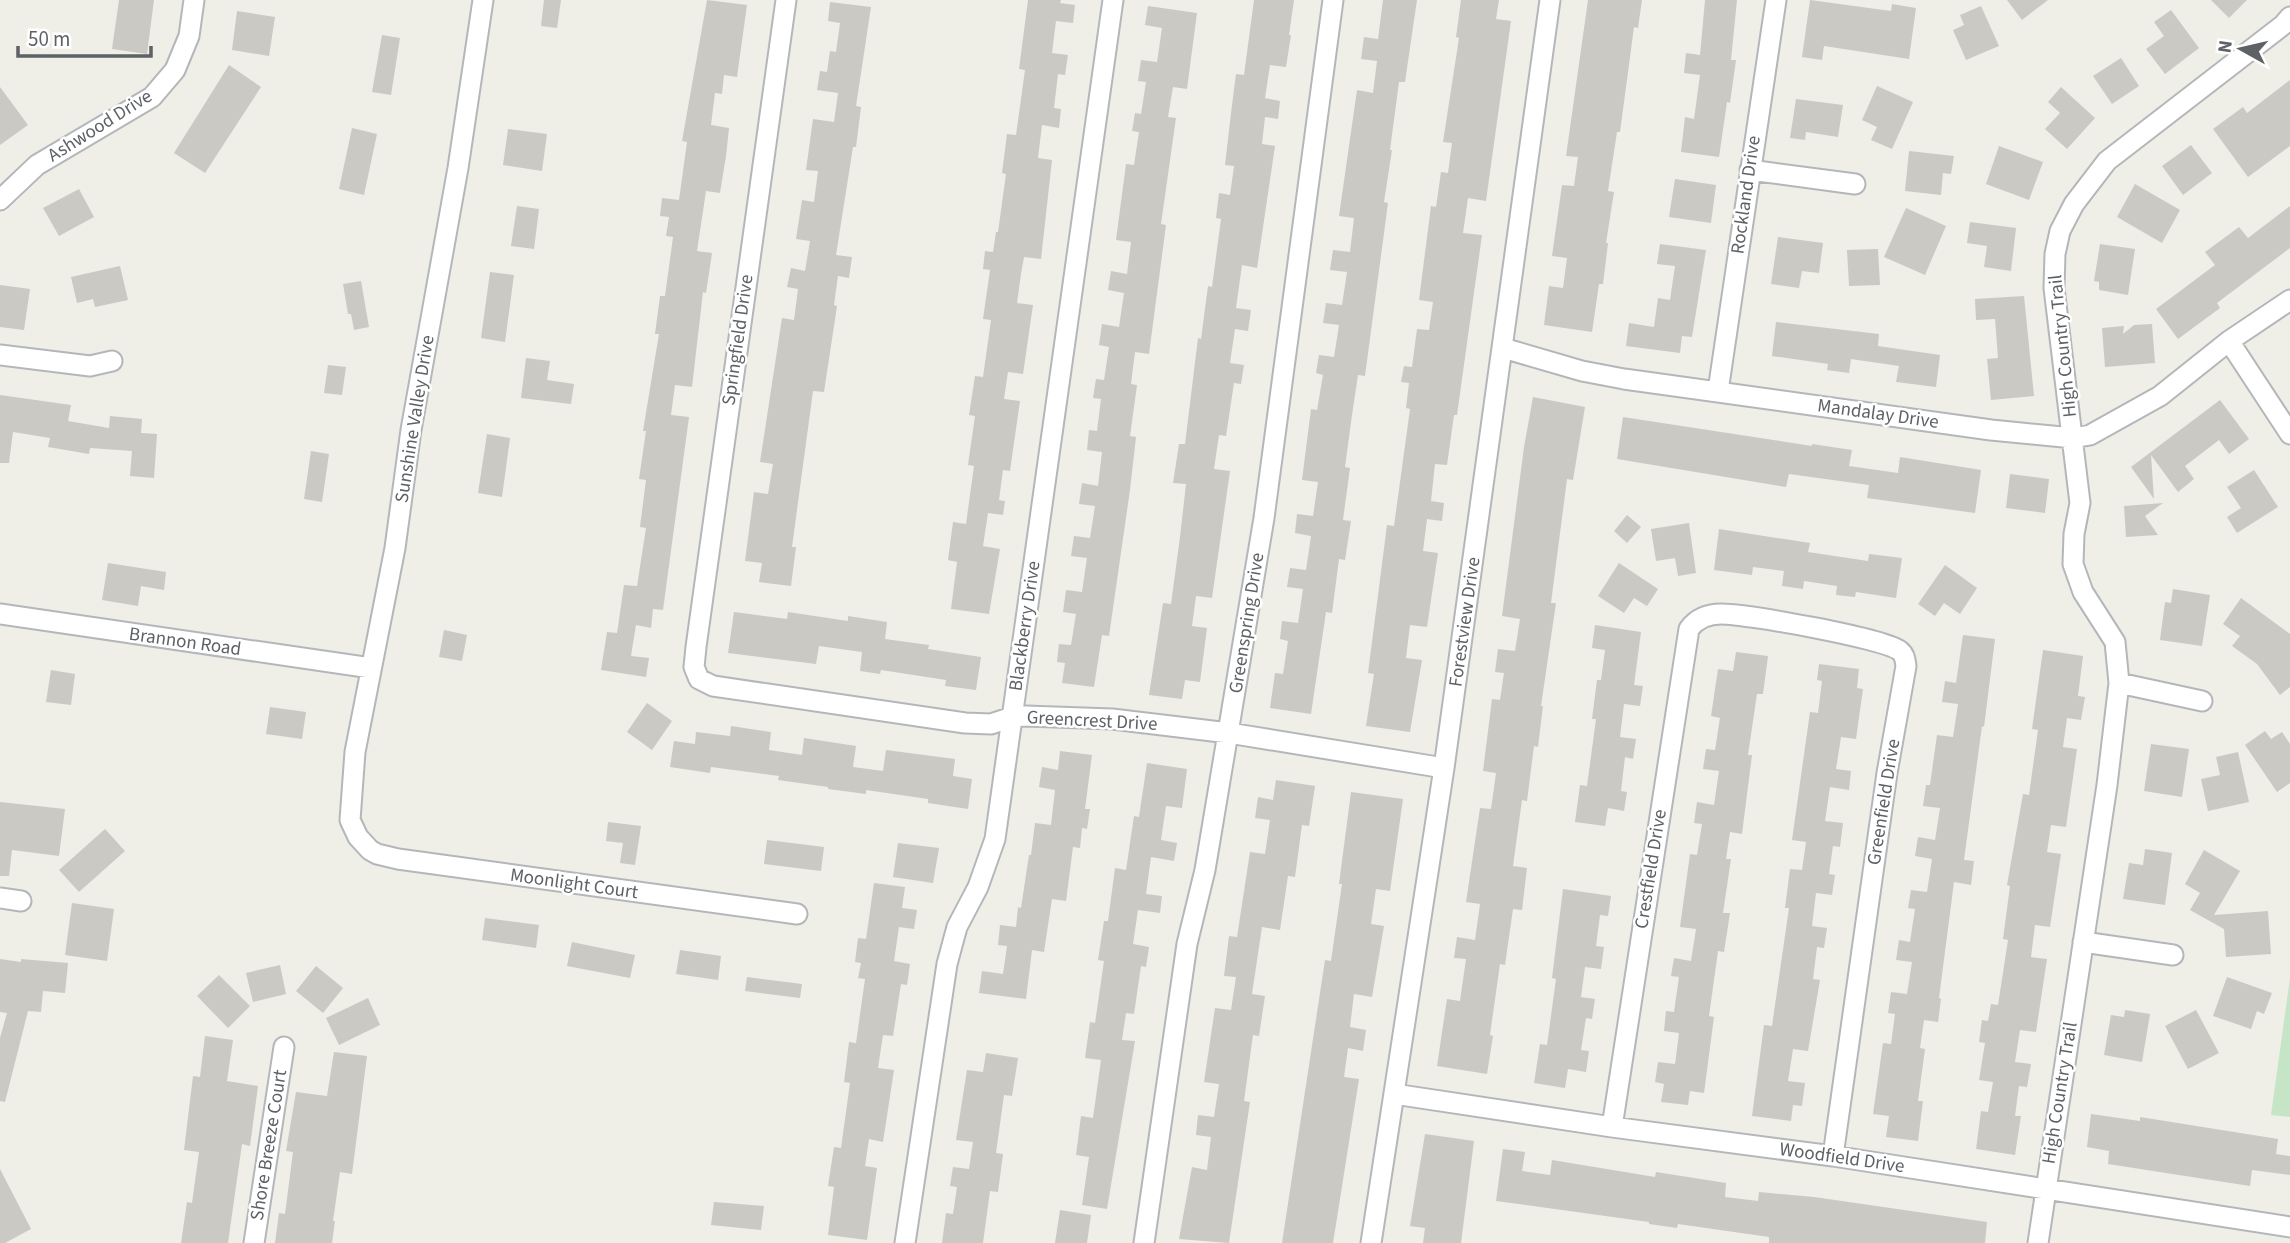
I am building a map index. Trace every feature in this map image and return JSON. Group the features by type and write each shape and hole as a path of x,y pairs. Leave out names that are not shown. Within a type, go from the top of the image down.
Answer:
{"street":[{"name":"Ashwood Drive","path":"0,200 37,165 152,97 175,70 189,36 194,0"},
{"name":"Sunshine Valley Drive","path":"358,836 350,820 355,752 394,548 411,430 458,168 483,0"},
{"name":"Springfield Drive","path":"699,680 694,667 698,633 786,0"},
{"name":"Blackberry Drive","path":"905,1243 947,964 957,927 978,887 995,839 1113,0"},
{"name":"Greenspring Drive","path":"1143,1243 1187,944 1205,870 1264,518 1333,0"},
{"name":"Forestview Drive","path":"1371,1243 1444,768 1550,0"},
{"name":"Rockland Drive","path":"1718,391 1776,0"},
{"name":"High Country Trail","path":"2038,1243 2107,785 2119,683 2115,642 2083,592 2073,564 2074,534 2080,503 2054,288 2055,254 2074,204 2107,161 2290,17"},
{"path":"1750,170 1855,184"},
{"name":"Mandalay Drive","path":"1503,348 1582,371 1991,430 2073,438 2090,435 2160,396 2229,341 2290,300"},
{"path":"2229,341 2290,434"},
{"path":"0,355 90,366 112,361"},
{"name":"Brannon Road","path":"0,614 371,668"},
{"name":"Greenfield Drive","path":"1701,618 1721,614 1761,619 1878,642 1899,650 1904,655 1906,666 1887,773 1833,1156"},
{"name":"Crestfield Drive","path":"1612,1127 1683,655 1689,629 1694,621 1701,618"},
{"name":"Greencrest Drive","path":"699,680 713,686 965,723 991,724 1013,717 1112,719 1228,733 1444,768"},
{"path":"2119,683 2202,701"},
{"name":"Moonlight Court","path":"358,836 377,855 398,859 797,914"},
{"path":"0,898 21,901"},
{"path":"2082,942 2173,955"},
{"name":"Shore Breeze Court","path":"254,1243 284,1047"},
{"name":"Woodfield Drive","path":"1394,1094 1612,1127 1833,1156 2290,1227"}],"green space":[{"path":"2290,978 2290,1117 2271,1115"}],"building":[{"path":"119,0 154,0 147,54 112,49"},
{"path":"544,0 561,0 557,28 541,26"},
{"path":"707,0 747,5 737,77 724,75 722,94 715,93 711,125 729,128 726,156 720,193 706,191 697,251 712,253 706,293 703,292 692,387 675,385 671,415 689,417 663,610 653,609 651,628 636,625 631,656 649,658 646,677 601,670 607,632 617,633 624,585 637,586 646,528 640,527 646,480 639,479 646,431 643,431 659,334 655,334 660,296 665,296 673,237 666,236 669,217 660,216 662,198 679,200 687,142 682,141"},
{"path":"1028,0 1061,0 1060,3 1075,5 1073,23 1056,21 1052,53 1068,55 1065,75 1058,74 1054,108 1061,109 1059,128 1042,125 1038,158 1052,160 1041,259 1024,257 1021,274 1017,303 1033,305 1023,374 1008,372 1004,399 1020,401 1010,471 1003,470 999,500 1005,501 1003,515 988,513 983,546 1000,549 989,614 951,609 957,562 948,560 953,522 966,524 974,466 968,465 975,416 969,415 975,376 983,377 991,320 983,319 990,270 983,269 985,251 993,252 998,232 1006,174 1002,173 1007,134 1016,135 1025,70 1019,69"},
{"path":"1254,0 1294,0 1286,67 1270,65 1265,98 1280,101 1278,119 1265,117 1262,144 1275,146 1257,268 1242,265 1236,308 1251,310 1248,331 1235,329 1230,363 1244,365 1241,384 1234,383 1226,436 1219,435 1214,469 1230,471 1212,598 1196,596 1192,626 1207,628 1200,682 1185,680 1182,699 1149,695 1163,603 1171,604 1186,484 1173,483 1179,444 1185,444 1198,338 1201,339 1208,286 1212,287 1221,219 1216,218 1219,193 1230,195 1234,166 1225,165 1231,113 1236,74 1244,75"},
{"path":"1383,0 1417,0 1405,82 1399,82 1384,202 1388,203 1365,376 1358,375 1345,467 1350,468 1343,520 1351,521 1345,560 1339,559 1332,613 1326,612 1311,714 1270,708 1275,673 1283,674 1288,641 1280,639 1282,621 1298,623 1303,589 1287,587 1290,568 1306,570 1311,536 1295,533 1297,514 1313,516 1318,482 1302,480 1311,409 1317,410 1323,375 1316,373 1319,355 1334,357 1339,325 1323,323 1326,303 1342,305 1347,272 1330,270 1333,250 1350,252 1354,218 1339,216 1357,90 1373,93 1377,61 1361,59 1364,37 1378,39"},
{"path":"1461,0 1499,0 1496,19 1511,21 1486,201 1468,198 1463,233 1482,235 1457,415 1454,415 1447,465 1435,464 1431,501 1444,503 1442,521 1427,519 1423,551 1438,553 1427,627 1410,625 1406,658 1422,660 1410,732 1366,726 1374,674 1368,673 1387,525 1394,526 1410,409 1406,408 1409,383 1401,382 1404,366 1412,367 1417,329 1429,330 1433,302 1419,300 1431,206 1436,207 1441,172 1448,173 1452,143 1443,142 1459,38 1456,37"},
{"path":"1588,0 1642,0 1638,28 1634,27 1620,132 1617,132 1608,191 1614,192 1603,284 1599,284 1592,332 1544,325 1549,286 1563,288 1567,258 1552,256 1562,185 1574,186 1578,157 1566,156"},
{"path":"1705,0 1737,0 1731,60 1736,60 1719,157 1681,152 1685,117 1694,119 1700,75 1684,73 1686,53 1700,55"},
{"path":"1810,0 1891,11 1892,4 1916,8 1909,59 1824,46 1822,60 1802,57"},
{"path":"2007,0 2048,0 2022,20"},
{"path":"2211,0 2247,0 2229,18"},
{"path":"830,2 871,7 856,106 861,107 856,147 853,147 836,255 852,257 849,278 838,276 834,305 837,306 824,392 813,391 792,547 796,547 791,586 759,582 762,563 745,561 754,492 768,494 773,464 760,462 782,318 794,320 798,289 787,287 791,268 805,271 810,241 796,239 802,200 814,202 818,171 806,170 813,119 834,122 838,93 817,90 820,71 827,72 830,51 836,52 840,23 828,21"},
{"path":"1148,6 1197,13 1187,89 1173,87 1168,117 1176,118 1161,224 1166,225 1149,354 1135,352 1131,384 1137,385 1130,436 1136,437 1130,490 1109,636 1102,635 1094,687 1062,683 1065,663 1057,662 1059,644 1071,645 1076,614 1063,612 1066,590 1082,592 1087,558 1071,556 1074,536 1090,538 1095,506 1079,504 1082,483 1098,486 1102,452 1087,450 1089,430 1097,431 1101,399 1093,398 1096,379 1104,380 1109,347 1099,345 1102,324 1119,327 1124,293 1108,290 1111,271 1127,274 1131,242 1116,240 1126,164 1134,165 1139,132 1132,131 1135,113 1141,114 1146,82 1138,81 1141,60 1157,62 1162,28 1145,25"},
{"path":"1981,6 1999,46 1966,60 1953,30 1964,25 1960,15"},
{"path":"2171,10 2199,48 2165,74 2146,49 2164,36 2154,22"},
{"path":"237,11 275,17 269,56 232,50"},
{"path":"382,35 400,38 391,95 372,92"},
{"path":"2121,58 2139,86 2112,104 2093,76"},
{"path":"229,65 261,87 205,173 174,153"},
{"path":"2290,80 2290,146 2248,177 2213,129 2243,107 2247,113"},
{"path":"1877,86 1913,102 1892,149 1871,140 1877,127 1862,120"},
{"path":"0,87 28,125 0,145"},
{"path":"2061,87 2095,118 2067,149 2045,129 2060,113 2048,102"},
{"path":"1796,99 1843,105 1838,137 1806,132 1805,140 1790,138"},
{"path":"352,128 377,134 364,195 339,189"},
{"path":"508,129 547,134 542,171 503,165"},
{"path":"2191,145 2212,173 2183,195 2162,166"},
{"path":"1999,146 2043,162 2029,200 1986,184"},
{"path":"1909,151 1954,156 1951,174 1943,173 1941,195 1905,191"},
{"path":"1675,179 1716,185 1711,223 1669,217"},
{"path":"2135,184 2180,210 2162,243 2117,217"},
{"path":"79,189 94,217 59,236 43,208"},
{"path":"517,206 539,209 534,249 511,246"},
{"path":"2290,206 2290,248 2217,303 2220,308 2178,339 2156,309 2215,265 2205,252 2239,227 2248,238"},
{"path":"1906,208 1946,226 1925,275 1884,257"},
{"path":"1970,222 2016,228 2011,271 1984,267 1987,246 1967,243"},
{"path":"1778,237 1823,243 1819,273 1802,271 1799,288 1771,284"},
{"path":"1660,244 1706,250 1692,337 1682,336 1680,353 1626,346 1629,323 1654,327 1658,298 1670,300 1675,266 1657,264"},
{"path":"2100,244 2135,249 2128,295 2099,290 2099,282 2094,281"},
{"path":"1878,249 1880,285 1849,286 1847,250"},
{"path":"120,266 128,300 95,307 93,299 77,303 71,277"},
{"path":"490,272 514,275 505,342 481,338"},
{"path":"361,281 369,327 354,330 351,314 348,314 343,284"},
{"path":"0,285 30,289 24,330 0,327"},
{"path":"2024,296 2034,396 1991,400 1987,359 1998,358 1995,319 1976,320 1975,299"},
{"path":"1776,322 1879,334 1878,346 1940,355 1936,387 1896,382 1899,366 1851,359 1849,373 1827,370 1828,364 1772,356"},
{"path":"2152,324 2155,363 2105,367 2102,328 2124,326 2123,334 2134,325"},
{"path":"526,358 550,361 547,380 574,384 571,404 521,398"},
{"path":"328,365 346,367 342,395 324,393"},
{"path":"0,395 71,405 68,421 109,428 110,416 142,419 141,433 157,434 154,478 130,476 132,451 90,448 89,454 48,447 50,438 13,432 9,463 0,463"},
{"path":"1533,397 1585,407 1573,480 1567,479 1551,603 1556,603 1541,706 1538,747 1534,746 1527,801 1522,800 1513,866 1527,868 1522,910 1513,909 1505,965 1500,964 1487,1074 1437,1066 1447,999 1460,1001 1466,959 1454,958 1457,937 1475,940 1480,904 1466,902 1480,808 1491,809 1496,773 1483,771 1492,699 1500,700 1504,673 1495,672 1498,649 1515,651 1520,619 1502,616"},
{"path":"2220,400 2249,439 2229,454 2219,440 2185,466 2194,479 2178,492 2151,455 2154,499 2131,467"},
{"path":"1623,417 1852,450 1849,466 1898,473 1900,457 1981,470 1975,513 1867,498 1869,485 1789,474 1786,487 1617,459"},
{"path":"487,434 510,438 502,497 478,493"},
{"path":"311,451 329,454 322,502 304,499"},
{"path":"2254,470 2278,507 2237,533 2227,517 2241,508 2227,487"},
{"path":"2010,474 2049,479 2045,513 2006,508"},
{"path":"2163,503 2145,516 2158,535 2126,537 2124,506"},
{"path":"1627,515 1641,527 1627,543 1614,531"},
{"path":"1689,523 1696,573 1678,576 1675,558 1656,561 1651,529"},
{"path":"1719,529 1810,543 1808,552 1868,561 1869,554 1902,558 1896,598 1856,592 1855,597 1836,595 1837,586 1804,581 1803,589 1782,586 1784,571 1753,567 1752,575 1714,570"},
{"path":"108,563 166,572 164,590 141,586 138,606 102,600"},
{"path":"1619,563 1658,589 1647,606 1634,598 1624,613 1598,596"},
{"path":"1945,565 1977,588 1960,614 1944,603 1935,616 1918,604"},
{"path":"2173,589 2210,595 2202,646 2160,640 2165,602 2171,603"},
{"path":"2241,598 2290,634 2290,687 2280,695 2257,664 2232,646 2240,636 2223,624"},
{"path":"734,612 787,619 788,612 848,621 848,616 887,622 885,639 929,645 928,649 981,657 976,690 945,686 946,680 881,670 880,674 860,671 862,652 819,646 816,664 728,653"},
{"path":"1595,625 1641,632 1634,685 1643,686 1640,706 1624,704 1620,737 1636,739 1633,759 1625,757 1621,791 1627,792 1624,811 1608,808 1605,826 1575,822 1580,785 1587,786 1596,719 1592,719 1597,680 1601,680 1605,650 1592,648"},
{"path":"444,630 467,635 462,661 439,657"},
{"path":"1963,635 1995,639 1964,860 1974,861 1971,885 1954,882 1938,1022 1924,1020 1920,1048 1925,1049 1918,1101 1923,1101 1918,1141 1886,1137 1889,1116 1873,1114 1883,1043 1891,1044 1895,1014 1888,1013 1891,992 1907,994 1912,962 1896,960 1899,940 1910,942 1915,909 1908,908 1911,890 1927,892 1932,859 1915,856 1918,837 1935,840 1940,808 1923,806 1926,785 1930,785 1937,735 1953,737 1958,704 1942,702 1945,681 1956,683"},
{"path":"2043,650 2083,656 2078,696 2085,697 2081,720 2067,718 2063,747 2077,749 2066,827 2051,825 2047,852 2061,854 2050,927 2035,925 2031,957 2047,959 2036,1032 2020,1030 2015,1062 2031,1064 2027,1087 2019,1086 2015,1116 2021,1116 2015,1155 1976,1149 1981,1111 1988,1112 1993,1082 1979,1080 1985,1043 1979,1042 1982,1020 1988,1021 1991,1004 1998,1005 2008,940 2003,939 2010,886 2007,885 2023,794 2029,795 2038,730 2032,729"},
{"path":"1736,652 1768,656 1763,694 1757,694 1748,755 1752,755 1742,834 1730,832 1726,859 1731,859 1723,913 1730,913 1724,952 1718,951 1709,1016 1714,1017 1704,1093 1690,1091 1688,1105 1661,1102 1664,1084 1655,1082 1658,1062 1675,1064 1679,1033 1664,1031 1666,1011 1674,1012 1679,977 1671,976 1674,958 1691,961 1696,929 1680,927 1690,854 1697,855 1702,824 1694,823 1697,802 1714,805 1719,771 1703,769 1706,749 1715,750 1720,718 1711,716 1718,669 1733,671"},
{"path":"1819,664 1859,669 1857,688 1863,689 1856,739 1841,737 1836,769 1851,771 1849,790 1830,787 1825,821 1843,823 1840,847 1833,846 1829,874 1835,875 1832,895 1816,893 1812,926 1827,928 1824,948 1817,947 1813,979 1820,980 1808,1051 1793,1049 1788,1081 1805,1083 1802,1106 1793,1105 1791,1121 1752,1116 1764,1025 1772,1026 1789,908 1785,908 1790,869 1802,870 1806,842 1792,840 1810,712 1818,713 1822,681 1817,680"},
{"path":"51,670 75,674 71,705 46,702"},
{"path":"647,703 672,721 652,750 627,732"},
{"path":"270,707 306,712 302,739 266,734"},
{"path":"731,726 771,732 769,750 802,755 804,738 856,746 853,767 883,771 886,750 955,759 953,776 972,779 968,809 928,803 928,799 866,790 866,794 828,789 778,780 779,776 711,767 710,773 670,767 674,741 695,744 696,732 730,736"},
{"path":"2265,731 2271,739 2282,732 2290,744 2290,783 2277,792 2245,745"},
{"path":"2151,744 2189,749 2182,797 2144,791"},
{"path":"1060,751 1092,755 1085,809 1090,809 1087,829 1082,828 1080,848 1073,847 1066,901 1052,899 1044,952 1032,950 1026,999 979,993 982,971 1003,974 1007,946 998,945 1000,925 1016,927 1035,823 1051,825 1055,790 1039,787 1042,767 1058,770"},
{"path":"2238,752 2249,802 2208,811 2201,779 2220,775 2216,757"},
{"path":"1147,763 1187,769 1182,808 1166,806 1161,840 1177,843 1174,861 1151,857 1146,894 1162,896 1160,913 1138,910 1133,944 1149,947 1146,967 1141,966 1134,1014 1126,1013 1122,1040 1135,1041 1107,1209 1082,1205 1089,1157 1076,1155 1081,1116 1093,1118 1101,1060 1085,1058 1090,1022 1095,1023 1104,961 1098,960 1104,921 1108,921 1115,868 1126,870 1134,816 1139,817"},
{"path":"1276,780 1315,786 1309,826 1302,825 1295,877 1288,876 1280,930 1262,927 1252,994 1265,996 1259,1036 1253,1035 1244,1101 1250,1102 1229,1243 1179,1239 1192,1167 1207,1170 1211,1137 1196,1135 1198,1115 1214,1117 1219,1084 1204,1082 1215,1008 1231,1010 1236,977 1224,976 1229,936 1237,937 1250,852 1265,854 1270,820 1255,818 1258,797 1273,800"},
{"path":"1351,792 1403,799 1390,891 1376,889 1371,924 1384,926 1372,997 1354,994 1350,1027 1366,1030 1363,1051 1348,1048 1344,1077 1359,1079 1333,1243 1282,1243 1325,960 1331,961"},
{"path":"0,802 65,809 59,856 12,850 9,876 0,876"},
{"path":"608,822 641,826 635,865 620,863 623,843 606,841"},
{"path":"105,829 125,851 79,892 59,870"},
{"path":"767,840 824,847 821,871 764,864"},
{"path":"898,843 939,848 933,883 893,877"},
{"path":"2145,849 2172,853 2165,905 2123,899 2129,863 2143,865"},
{"path":"2204,850 2240,871 2214,915 2268,911 2271,954 2226,957 2224,929 2190,910 2200,893 2185,884"},
{"path":"874,883 905,887 902,908 917,910 914,929 899,927 894,961 910,964 907,985 901,984 893,1036 883,1035 878,1068 894,1070 883,1142 869,1139 865,1166 877,1168 867,1240 828,1235 834,1187 828,1186 834,1147 841,1148 850,1083 844,1082 849,1042 856,1043 865,979 858,978 861,963 855,962 858,938 866,939"},
{"path":"1563,889 1611,896 1608,916 1600,915 1596,946 1604,947 1601,969 1585,967 1581,997 1595,999 1592,1019 1586,1018 1581,1050 1589,1051 1586,1072 1568,1069 1565,1088 1534,1083 1540,1044 1547,1045 1556,979 1552,978"},
{"path":"72,903 114,909 107,961 65,955"},
{"path":"485,918 539,925 536,948 482,940"},
{"path":"572,942 635,955 630,978 567,966"},
{"path":"680,950 721,956 718,980 676,974"},
{"path":"0,959 68,963 65,993 43,991 41,1012 28,1011 5,1102 0,1101 0,1038 7,1013 0,1012"},
{"path":"280,965 286,994 253,1002 246,973"},
{"path":"316,966 343,988 323,1013 296,991"},
{"path":"219,975 250,1006 228,1028 197,996"},
{"path":"747,977 802,984 800,998 745,991"},
{"path":"2227,977 2272,993 2264,1014 2257,1011 2251,1029 2213,1016"},
{"path":"368,998 380,1025 339,1045 326,1018"},
{"path":"2125,1010 2150,1014 2142,1062 2104,1055 2111,1015 2124,1017"},
{"path":"2196,1010 2219,1053 2188,1069 2165,1026"},
{"path":"205,1036 233,1040 227,1081 258,1086 250,1146 242,1144 228,1243 181,1243 187,1202 192,1203 199,1152 184,1150 193,1076 200,1077"},
{"path":"334,1052 367,1056 352,1174 340,1172 332,1243 275,1243 279,1213 285,1214 293,1152 286,1151 296,1092 327,1096"},
{"path":"986,1053 1018,1058 1012,1096 1004,1095 996,1153 1003,1154 998,1192 990,1191 983,1243 942,1243 946,1213 953,1214 957,1187 950,1186 953,1167 969,1169 973,1142 956,1140 967,1070 983,1072"},
{"path":"2091,1114 2140,1121 2140,1117 2278,1139 2276,1154 2290,1156 2290,1175 2252,1170 2250,1186 2108,1164 2109,1151 2087,1147"},
{"path":"1425,1134 1474,1141 1461,1243 1423,1243 1425,1228 1410,1226"},
{"path":"1503,1149 1525,1152 1522,1171 1550,1175 1552,1160 1655,1177 1656,1172 1726,1183 1725,1197 1758,1201 1759,1192 1814,1197 1987,1222 1985,1243 1769,1243 1769,1237 1678,1224 1677,1228 1496,1201"},
{"path":"0,1169 31,1229 5,1243 0,1243"},
{"path":"714,1202 764,1206 761,1230 711,1225"},
{"path":"1060,1210 1091,1215 1087,1243 1055,1243"}]}
